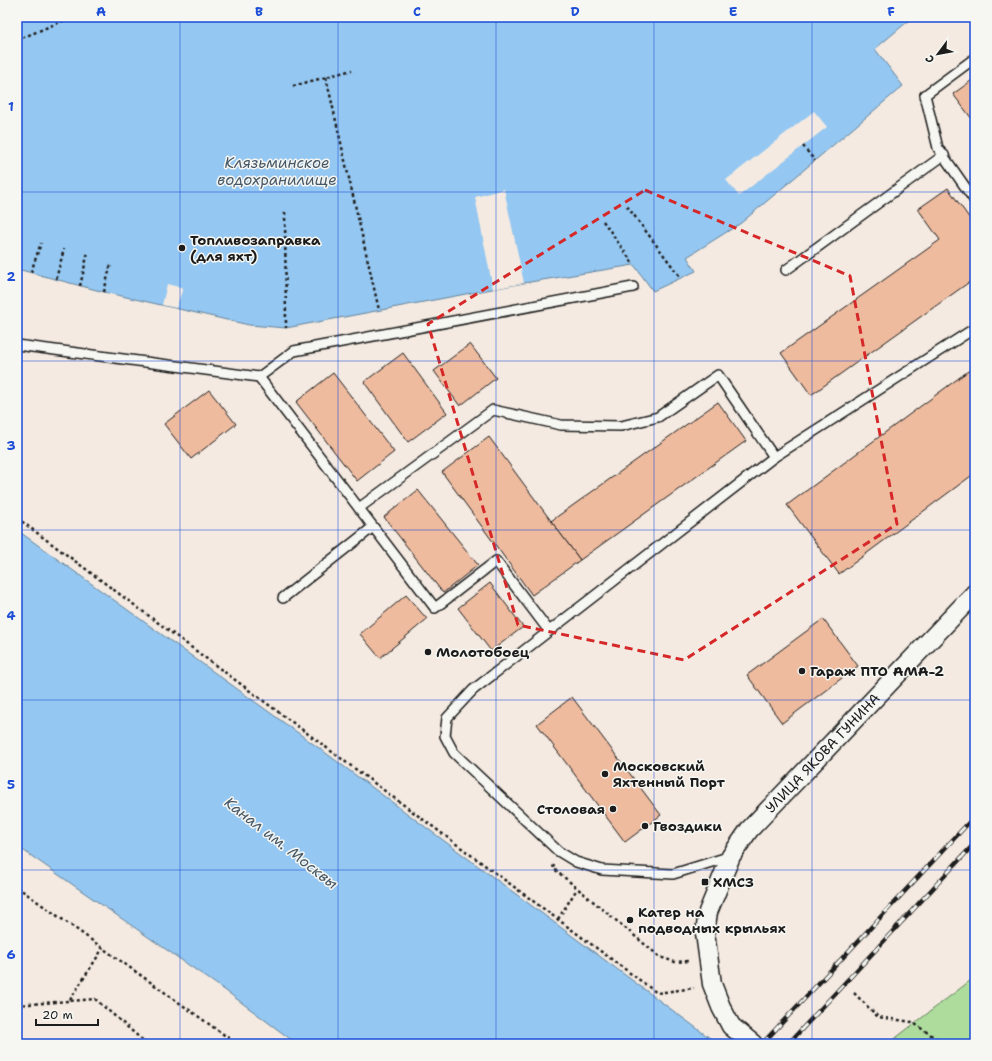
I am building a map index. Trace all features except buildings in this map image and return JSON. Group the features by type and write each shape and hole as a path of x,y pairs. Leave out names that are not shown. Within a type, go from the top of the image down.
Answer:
{"street":[{"name":"УЛИЦА ЯКОВА ГУНИНА","path":"753,1044 731,1026 721,1007 712,984 705,933 708,912 731,856 749,830 975,593"}],"lane":[{"path":"975,58 925,95 938,148 975,201"},
{"path":"786,270 944,155"},
{"path":"17,345 259,377 294,351 632,287"},
{"path":"731,856 673,874 602,870 576,862 558,851 454,753 445,736 447,718 473,690 774,458 975,328"},
{"path":"359,508 493,410 561,425 621,426 658,417 718,375 774,458"},
{"path":"259,377 435,608 496,561 549,632"},
{"path":"283,598 373,527"}],"path":[{"path":"17,40 72,17"},
{"path":"294,86 352,70"},
{"path":"326,77 378,310"},
{"path":"803,146 815,161"},
{"path":"17,203 22,188"},
{"path":"627,206 681,278"},
{"path":"285,212 286,328"},
{"path":"604,221 634,265"},
{"path":"31,272 41,243"},
{"path":"56,279 64,249"},
{"path":"80,286 88,252"},
{"path":"104,292 111,263"},
{"path":"17,518 657,993 700,987"},
{"path":"558,851 553,868 660,957 675,962 696,960"},
{"path":"17,886 237,1044"},
{"path":"558,919 577,889"},
{"path":"70,1001 103,948"},
{"path":"854,993 878,1017 912,1022 944,1044"},
{"path":"17,1005 95,999 147,1044"}],"highlighted area":[{"path":"645,190 850,276 897,524 684,660 518,625 428,324"}],"green space":[{"path":"975,977 975,1044 890,1044 893,1040"}],"water":[{"name":"Клязьминское водохранилище","path":"17,17 913,17 875,49 903,86 741,223 687,257 696,271 653,291 634,265 524,283 286,328 249,325 104,292 17,269"},
{"name":"Канал им. Москвы","path":"17,530 319,748 718,1044 297,1044 226,991 17,846"}],"pier":[{"path":"814,111 827,127 739,196 726,180"},
{"path":"504,189 524,283 493,289 475,197"},
{"path":"167,284 183,288 176,308 162,305"}],"railway":[{"path":"762,1044 975,816"},
{"path":"788,1044 975,843"}],"place":[{"name":"Топливозаправка (для яхт)","path":"182,248"},
{"name":"Молотобоец","path":"428,652"},
{"name":"Гараж ПТО АМА-2","path":"802,671"},
{"name":"Московский Яхтенный Порт","path":"605,774"},
{"name":"Столовая","path":"613,809"},
{"name":"Гвоздики","path":"645,826"},
{"name":"ХМСЗ","path":"705,882"},
{"name":"Катер на подводных крыльях","path":"630,920"}]}
